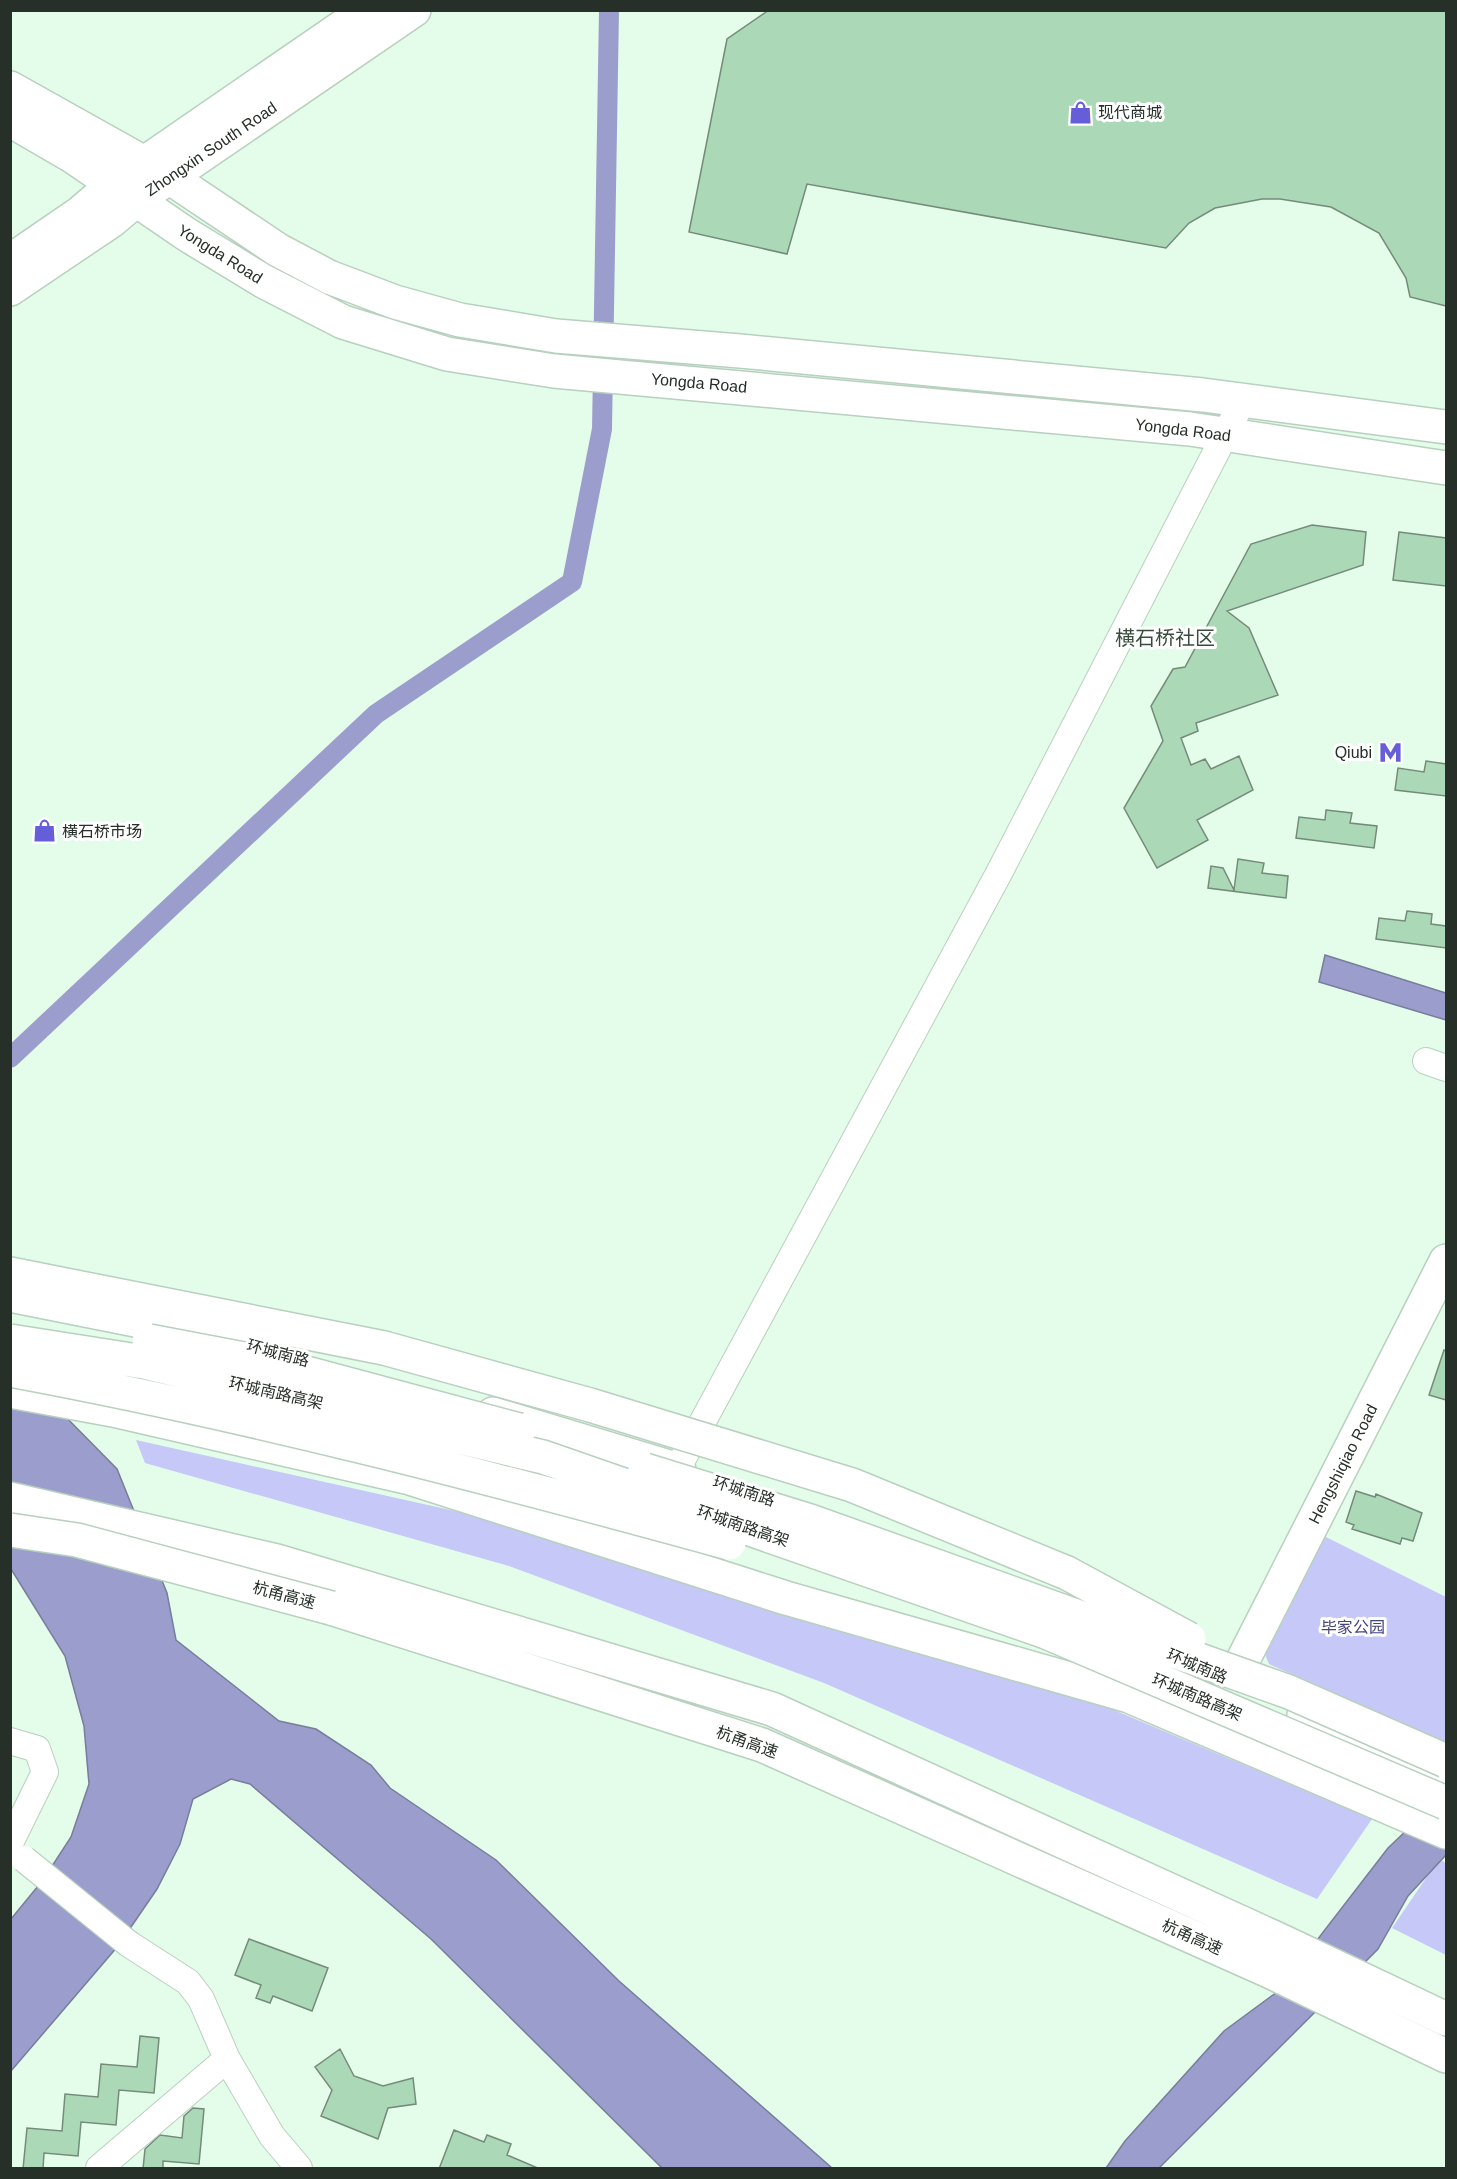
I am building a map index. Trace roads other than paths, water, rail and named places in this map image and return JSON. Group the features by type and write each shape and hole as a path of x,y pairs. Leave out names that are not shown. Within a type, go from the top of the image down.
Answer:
{"main road":[{"name":"Zhongxin South Road","path":"157,170 367,10"},
{"name":"Zhongxin South Road","path":"10,261 80,213 125,192 414,10"},
{"name":"Yongda Road","path":"10,88 157,170 278,250 329,277 395,303 460,320 556,336 1243,400 1446,427"},
{"name":"Yongda Road","path":"10,120 263,281 343,322 447,354 554,371 1190,429 1446,468"},
{"name":"Zhongxin South Road","path":"10,290 111,221 125,192"},
{"name":"Hengshiqiao Road","path":"1240,1666 1446,1261"},
{"path":"10,1274 384,1348 590,1405 852,1485 1067,1573 1289,1692"},
{"name":"环城南路","path":"10,1295 211,1335 453,1402 840,1521 1020,1591 1245,1686 1446,1783"},
{"name":"环城南路高架","path":"10,1318 85,1329 280,1366 475,1417 810,1521 1289,1692 1446,1783"},
{"name":"环城南路高架","path":"10,1341 144,1362 543,1457 1046,1632 1446,1783"},
{"path":"10,1370 119,1390 507,1482 758,1551 911,1598 1046,1632"},
{"path":"10,1391 113,1410 410,1478 786,1598 1129,1696 1402,1810 1446,1832"},
{"name":"杭甬高速","path":"10,1499 56,1507 277,1561 772,1708 1277,1939 1446,2019"},
{"name":"杭甬高速","path":"10,1530 77,1540 331,1608 762,1745 1269,1971 1446,2056"}],"street":[{"path":"633,1549 999,873 1243,400"},
{"path":"10,1741 36,1749 45,1772 15,1851 129,1944 188,1982 201,1999 227,2059 272,2136 299,2169"},
{"path":"99,2169 227,2059"}],"waterway":[{"path":"10,1058 376,714 572,582 602,429 609,10"}],"place":[{"name":"现代商城","path":"1080,112"},
{"name":"Qiubi","path":"1390,752"},
{"name":"横石桥市场","path":"44,831"}],"district":[{"name":"横石桥社区","path":"1165,638"}],"park label":[{"name":"毕家公园","path":"1353,1627"}]}
